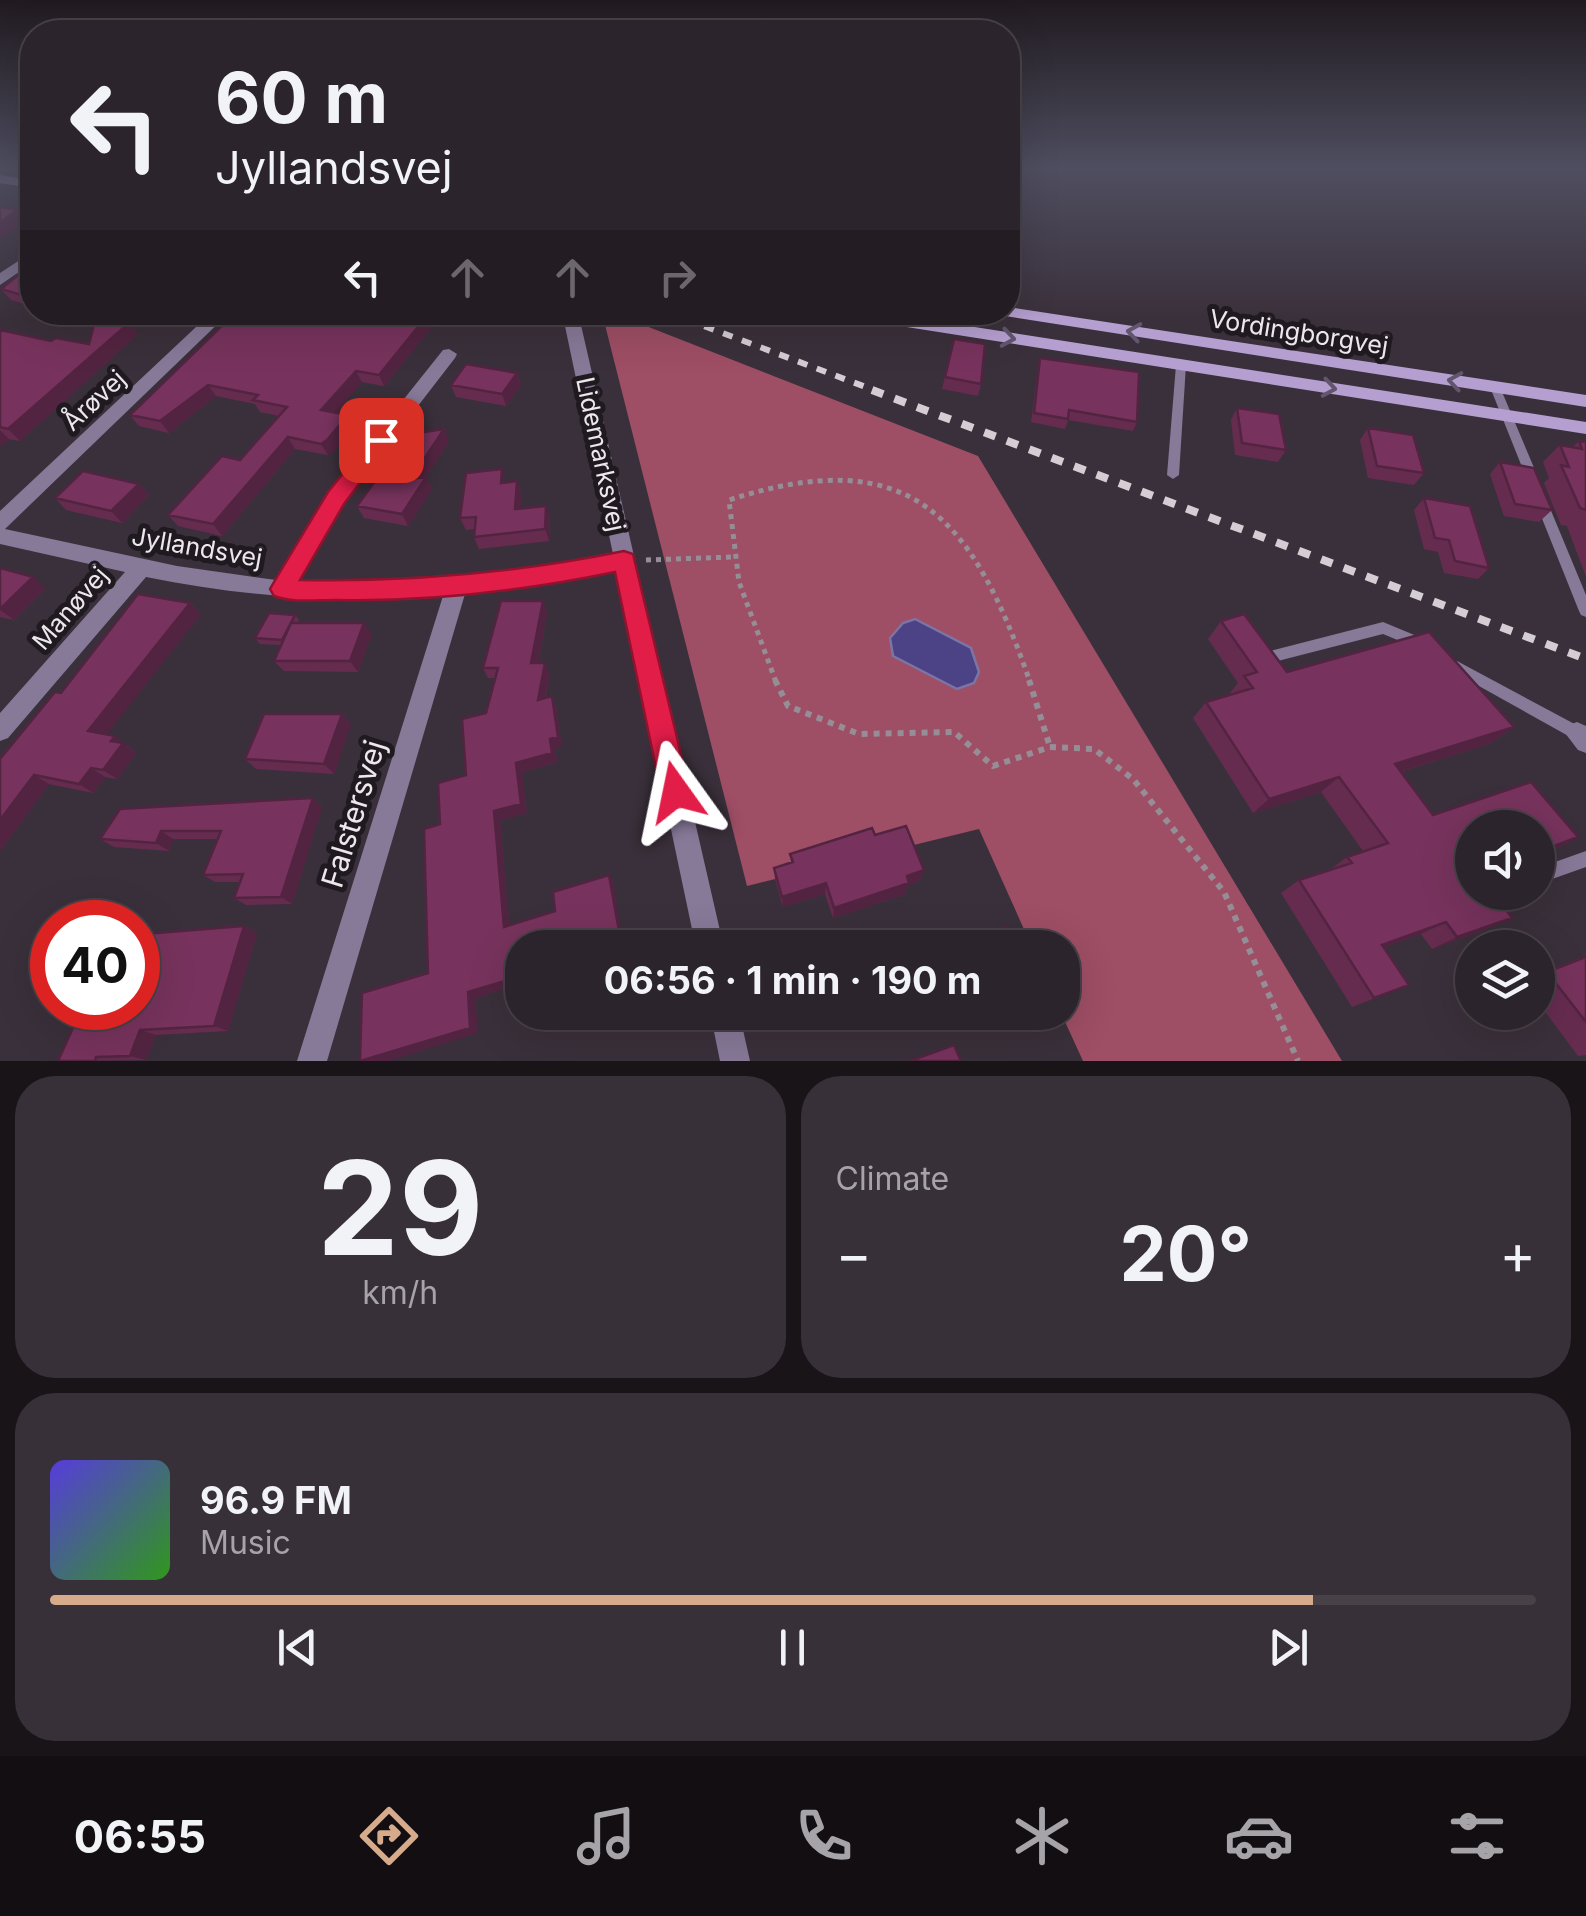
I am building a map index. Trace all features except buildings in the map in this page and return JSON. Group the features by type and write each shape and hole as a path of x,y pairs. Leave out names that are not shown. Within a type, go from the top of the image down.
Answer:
{"main road":[{"name":"Vordingborgvej","path":"1020,314 1586,401"},
{"name":"Vordingborgvej","path":"926,325 1586,428"}],"street":[{"name":"Årøvej","path":"0,523 208,325"},
{"name":"Lidemarksvej","path":"573,325 706,930"},
{"path":"282,589 336,498 449,354"},
{"name":"Jyllandsvej","path":"0,536 142,567 282,589 378,591 457,586 532,579 624,560"},
{"name":"Manøvej","path":"0,730 142,567"},
{"name":"Falstersvej","path":"312,1061 457,586"},
{"path":"728,1030 735,1061"}],"lane":[{"path":"1173,475 1181,365"},
{"path":"1495,387 1586,612"},
{"path":"1270,657 1384,628 1435,652 1480,684 1582,738"},
{"path":"1555,870 1586,859"}],"path":[{"path":"1050,747 1028,667 993,591 949,522 902,490 829,480 771,485 728,500 733,557 754,643 788,706 859,734 954,732 993,766 1050,747 1094,749 1134,779 1224,892 1298,1061"},
{"path":"624,560 733,557"}],"shaded area":[{"path":"605,325 644,325 978,456 1342,1061 1083,1061 1069,1030 1080,1030 1080,930 1024,930 979,829 747,886"},
{"path":"915,619 971,648 979,672 974,683 957,689 893,656 890,638 903,623"}],"railway":[{"path":"701,325 879,392"},
{"path":"872,390 1586,659"}],"route":[{"path":"381,440 336,498 282,589 378,591 457,586 532,579 624,560 676,792"}]}
